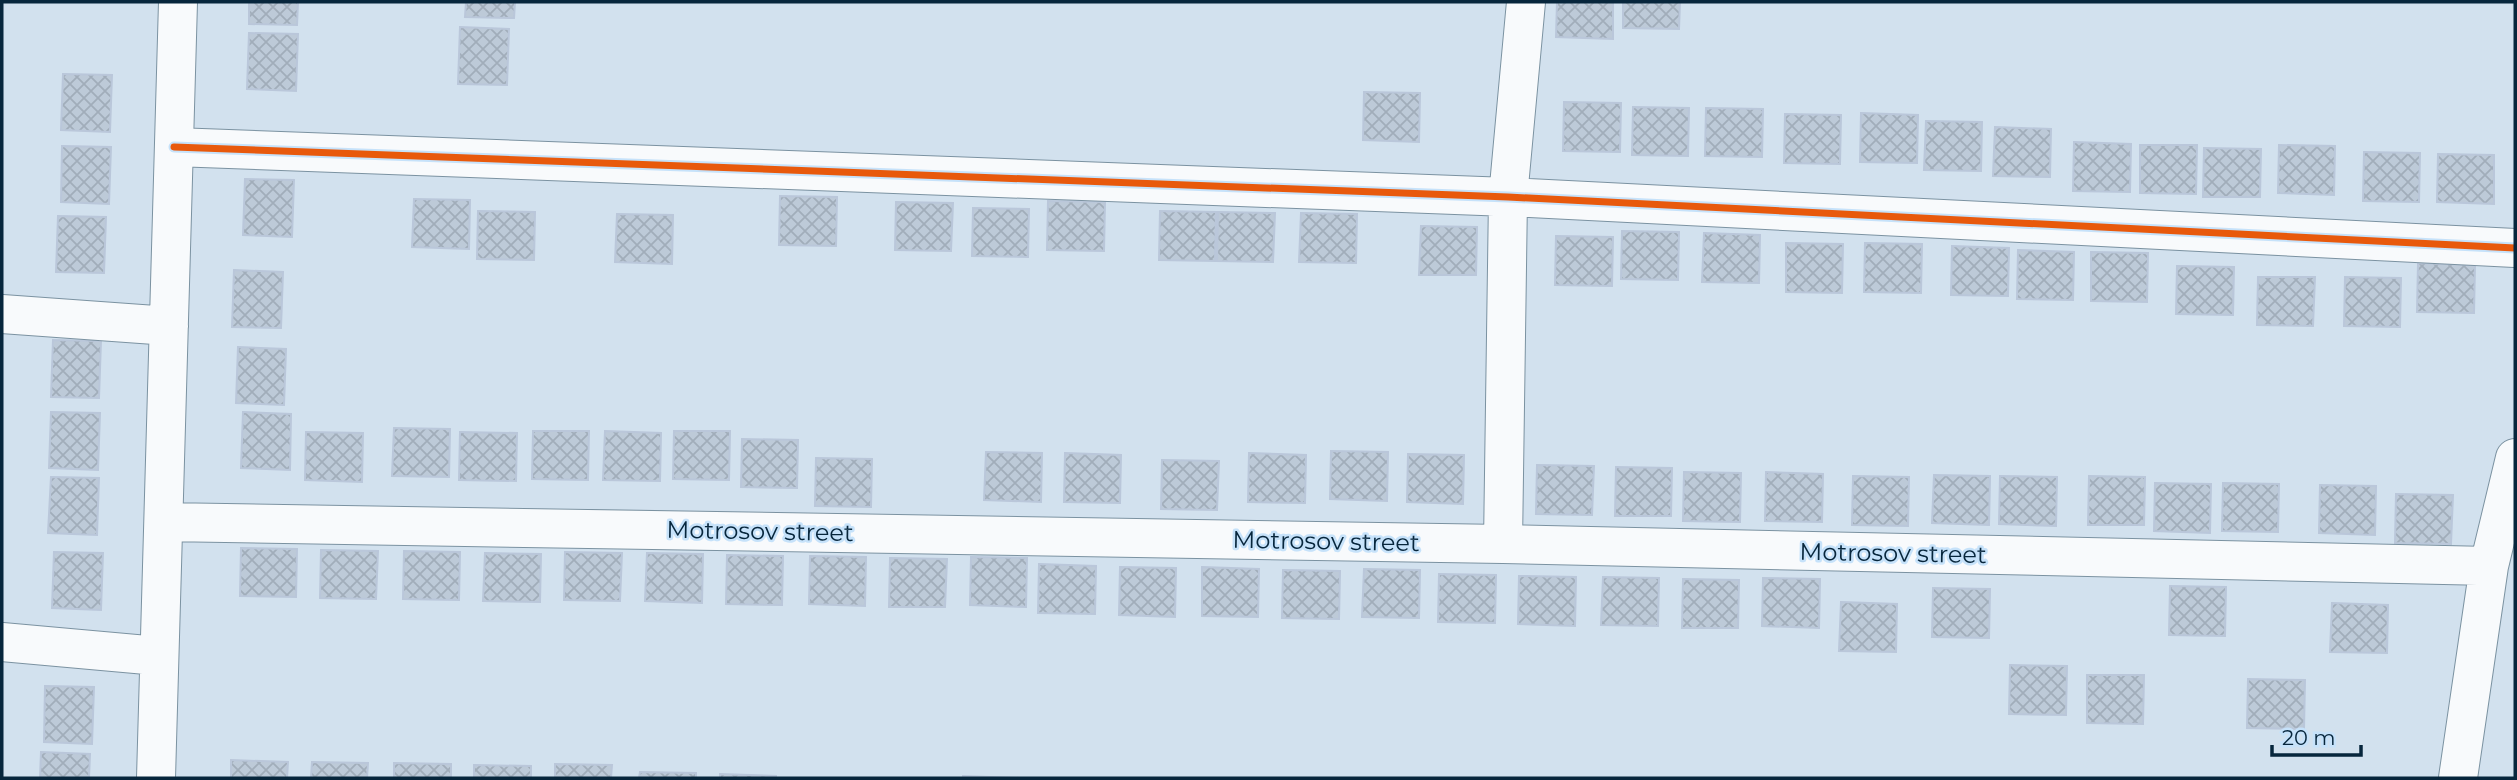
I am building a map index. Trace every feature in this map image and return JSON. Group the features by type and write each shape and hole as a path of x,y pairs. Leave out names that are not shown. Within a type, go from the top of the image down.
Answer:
{"street":[{"path":"156,778 178,2"},
{"path":"1503,544 1508,197 1526,2"},
{"path":"174,147 1508,197 2515,248"},
{"path":"2,314 169,326"},
{"path":"2458,778 2489,566 2508,518 2515,458"},
{"name":"Motrosov street","path":"164,522 1503,544 2489,566"},
{"path":"2,642 158,656"}],"building":[{"path":"249,2 298,2 297,25 249,24"},
{"path":"466,2 515,2 514,18 465,17"},
{"path":"1557,2 1613,2 1613,39 1556,37"},
{"path":"1623,2 1680,2 1679,29 1623,28"},
{"path":"460,27 509,29 507,85 458,84"},
{"path":"249,33 298,34 296,91 247,89"},
{"path":"63,74 112,75 110,132 61,130"},
{"path":"1364,92 1420,93 1419,142 1363,140"},
{"path":"1564,102 1621,103 1620,152 1563,151"},
{"path":"1633,107 1689,108 1688,156 1632,155"},
{"path":"1706,108 1763,109 1762,157 1705,156"},
{"path":"1861,113 1918,115 1917,163 1860,162"},
{"path":"1785,114 1841,115 1840,164 1784,163"},
{"path":"1926,121 1982,122 1981,171 1924,170"},
{"path":"1995,127 2051,129 2050,177 1993,176"},
{"path":"2074,142 2131,144 2130,192 2073,191"},
{"path":"2140,145 2197,145 2196,194 2140,193"},
{"path":"2279,145 2335,146 2334,195 2278,193"},
{"path":"62,146 111,147 109,204 61,202"},
{"path":"2204,148 2261,149 2260,197 2203,197"},
{"path":"2364,152 2420,153 2419,202 2363,201"},
{"path":"2438,154 2494,155 2494,204 2437,202"},
{"path":"245,179 294,180 292,237 243,235"},
{"path":"780,196 837,197 836,246 779,245"},
{"path":"414,199 470,200 469,249 412,247"},
{"path":"1048,201 1105,202 1104,251 1047,250"},
{"path":"896,202 953,203 951,251 895,250"},
{"path":"973,208 1029,209 1028,257 972,256"},
{"path":"478,211 535,212 534,260 477,259"},
{"path":"1160,211 1216,212 1215,261 1159,260"},
{"path":"1218,212 1275,213 1273,262 1217,261"},
{"path":"1301,213 1357,214 1356,263 1299,262"},
{"path":"617,214 673,215 672,264 615,262"},
{"path":"58,216 106,217 104,273 56,272"},
{"path":"1421,226 1477,227 1476,275 1419,275"},
{"path":"1622,231 1679,232 1678,280 1621,279"},
{"path":"1704,233 1760,235 1759,283 1702,282"},
{"path":"1556,236 1613,237 1612,286 1555,285"},
{"path":"1786,243 1843,244 1842,293 1786,292"},
{"path":"1865,243 1922,244 1921,293 1864,292"},
{"path":"1952,246 2009,248 2008,296 1951,295"},
{"path":"2018,250 2074,252 2073,300 2017,299"},
{"path":"2091,252 2148,253 2147,302 2091,301"},
{"path":"2418,263 2475,265 2474,313 2417,312"},
{"path":"2177,266 2234,267 2233,315 2176,314"},
{"path":"234,270 283,272 281,328 232,327"},
{"path":"2258,277 2315,277 2313,326 2257,325"},
{"path":"2345,277 2401,278 2400,327 2344,326"},
{"path":"53,340 101,341 99,398 51,397"},
{"path":"238,347 286,349 284,405 236,403"},
{"path":"51,412 100,413 98,470 49,468"},
{"path":"243,412 291,414 290,470 241,468"},
{"path":"394,428 450,429 449,477 392,476"},
{"path":"533,431 589,431 588,480 532,479"},
{"path":"605,431 661,433 660,481 603,480"},
{"path":"674,431 730,431 729,480 673,479"},
{"path":"306,432 363,433 362,482 305,480"},
{"path":"460,432 517,433 516,481 459,480"},
{"path":"742,439 798,440 797,488 741,487"},
{"path":"1331,451 1388,452 1387,501 1330,499"},
{"path":"986,452 1042,453 1041,502 984,500"},
{"path":"1065,453 1121,455 1120,503 1064,502"},
{"path":"1249,453 1306,455 1305,503 1248,502"},
{"path":"1408,454 1464,455 1463,504 1407,502"},
{"path":"816,458 872,459 871,507 815,506"},
{"path":"1162,460 1219,461 1217,510 1161,509"},
{"path":"1537,465 1594,466 1592,515 1536,514"},
{"path":"1616,467 1672,468 1671,516 1615,516"},
{"path":"1684,472 1741,473 1740,522 1683,521"},
{"path":"1766,472 1823,474 1822,522 1765,521"},
{"path":"1934,475 1990,476 1989,525 1932,523"},
{"path":"1853,476 1909,477 1908,526 1852,525"},
{"path":"2000,476 2057,477 2056,526 1999,524"},
{"path":"2089,476 2145,477 2144,525 2088,525"},
{"path":"51,477 99,478 97,535 48,533"},
{"path":"2155,483 2211,484 2210,533 2154,531"},
{"path":"2223,483 2279,484 2278,532 2222,531"},
{"path":"2320,485 2376,486 2375,535 2319,533"},
{"path":"2396,494 2453,495 2451,544 2395,543"},
{"path":"241,548 297,549 296,597 240,596"},
{"path":"321,550 378,551 376,599 320,598"},
{"path":"404,551 460,552 459,600 403,599"},
{"path":"54,552 103,553 101,610 52,608"},
{"path":"565,552 622,553 620,601 564,600"},
{"path":"485,553 541,554 540,602 483,601"},
{"path":"647,553 703,554 702,603 645,601"},
{"path":"727,555 783,556 782,605 726,604"},
{"path":"810,556 866,557 865,606 809,604"},
{"path":"971,557 1027,558 1026,607 970,605"},
{"path":"890,558 947,559 945,607 889,607"},
{"path":"1039,564 1096,566 1095,614 1038,613"},
{"path":"1120,567 1176,568 1175,617 1119,615"},
{"path":"1202,567 1259,569 1258,617 1202,616"},
{"path":"1364,569 1420,570 1419,618 1362,617"},
{"path":"1283,570 1340,571 1339,619 1282,618"},
{"path":"1439,574 1496,575 1495,623 1438,622"},
{"path":"1519,576 1576,577 1575,626 1518,624"},
{"path":"1603,577 1659,578 1658,626 1601,625"},
{"path":"1763,578 1820,579 1819,628 1762,626"},
{"path":"1683,579 1739,580 1738,628 1682,628"},
{"path":"2170,586 2226,587 2225,636 2169,635"},
{"path":"1933,588 1990,589 1989,638 1932,637"},
{"path":"1841,602 1897,604 1896,652 1839,651"},
{"path":"2332,603 2388,605 2387,653 2330,652"},
{"path":"2010,665 2067,666 2066,715 2009,714"},
{"path":"2087,675 2144,675 2143,724 2087,723"},
{"path":"2248,679 2305,680 2304,729 2247,728"},
{"path":"45,686 94,687 92,744 44,742"},
{"path":"41,752 90,754 89,778 40,778"},
{"path":"231,760 288,762 287,778 231,778"},
{"path":"312,762 368,763 367,778 311,778"},
{"path":"394,763 451,764 451,778 394,778"},
{"path":"555,764 612,765 611,778 555,778"},
{"path":"474,765 531,766 531,778 474,778"},
{"path":"640,772 696,773 696,778 639,778"},
{"path":"720,774 776,776 776,778 720,778"},
{"path":"963,776 1020,778 963,778"}],"cycle path":[{"path":"174,147 1508,197 2515,248"}]}
